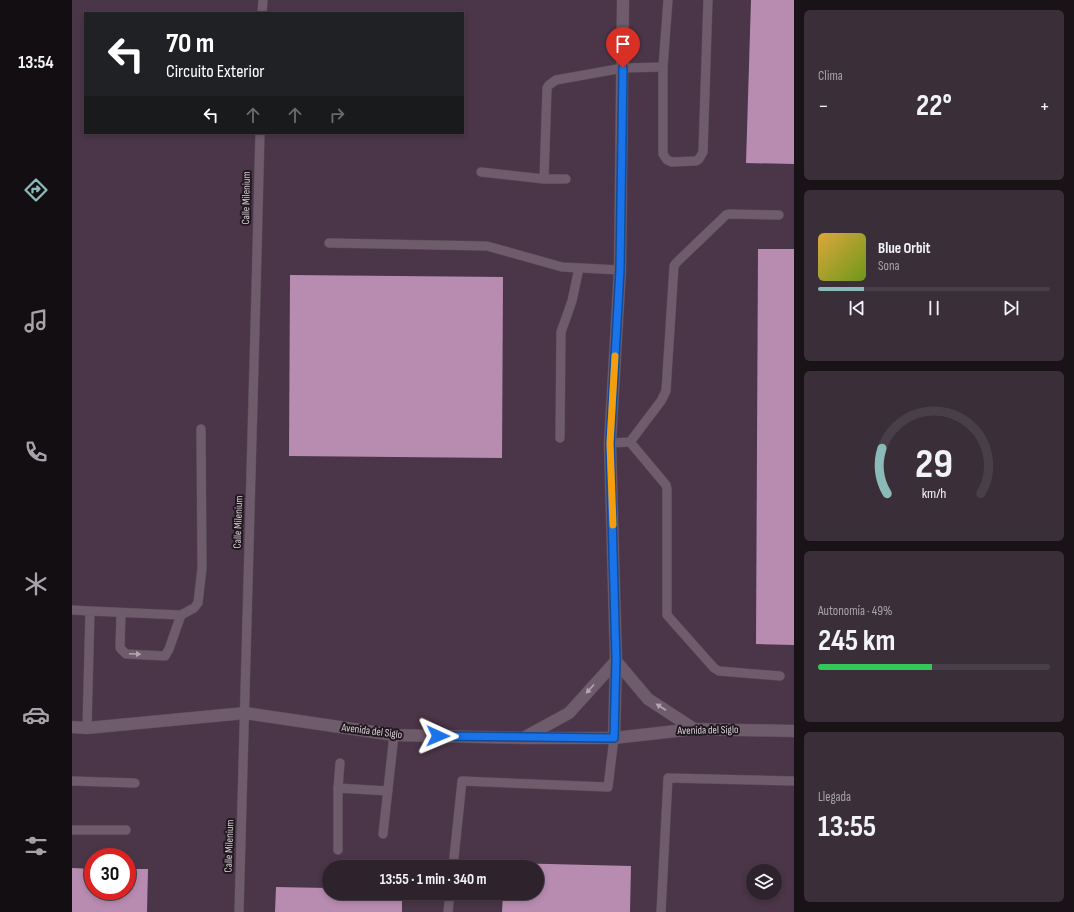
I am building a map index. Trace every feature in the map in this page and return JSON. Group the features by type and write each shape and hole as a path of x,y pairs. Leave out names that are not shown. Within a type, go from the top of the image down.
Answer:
{"street":[{"path":"614,738 616,660 610,443 620,270 623,0"},
{"path":"616,660 648,699 694,729"},
{"path":"524,738 569,713 616,660"},
{"name":"Avenida del Siglo","path":"72,727 87,728 245,713 394,735 524,738 614,738 694,729 794,730"}],"lane":[{"path":"262,12 263,0"},
{"path":"668,0 663,66 663,154 667,160 672,162 696,161 703,152 708,0"},
{"path":"544,179 547,88 549,85 556,80 623,68 663,66"},
{"name":"Calle Milenium","path":"239,912 260,134"},
{"path":"481,172 544,179 566,179"},
{"path":"610,443 630,442 662,401 666,391 674,266 676,263 729,214 779,215"},
{"path":"329,243 486,246 562,267 620,270"},
{"path":"560,438 561,332 572,301 579,268"},
{"path":"72,610 181,615 194,608 198,603 202,568 201,429"},
{"path":"630,442 666,485 667,489 666,615 714,668 718,670 780,676"},
{"path":"87,728 90,611"},
{"path":"121,613 120,648 126,654 165,656 181,615"},
{"path":"383,834 394,735"},
{"path":"454,860 462,781 608,787 614,738"},
{"path":"338,850 338,788 340,763"},
{"path":"661,912 668,778 794,781"},
{"path":"72,781 134,783"},
{"path":"338,788 388,791"},
{"path":"72,830 126,830"},
{"path":"448,912 449,900"}],"shaded area":[{"path":"72,0 794,0 794,912 72,912"}],"building":[{"path":"751,0 794,0 794,164 746,163"},
{"path":"758,249 794,249 794,645 756,644"},
{"path":"290,275 503,277 502,458 289,456"},
{"path":"544,864 631,866 630,912 502,912 503,900 544,900"},
{"path":"72,868 84,869 84,900 136,900 136,869 148,869 147,912 72,912"},
{"path":"276,887 322,888 322,900 402,900 402,912 275,912"}],"slow traffic":[{"path":"613,525 610,443 615,356"}],"route":[{"path":"438,736 614,738 616,660 610,443 620,270 623,68"}]}
